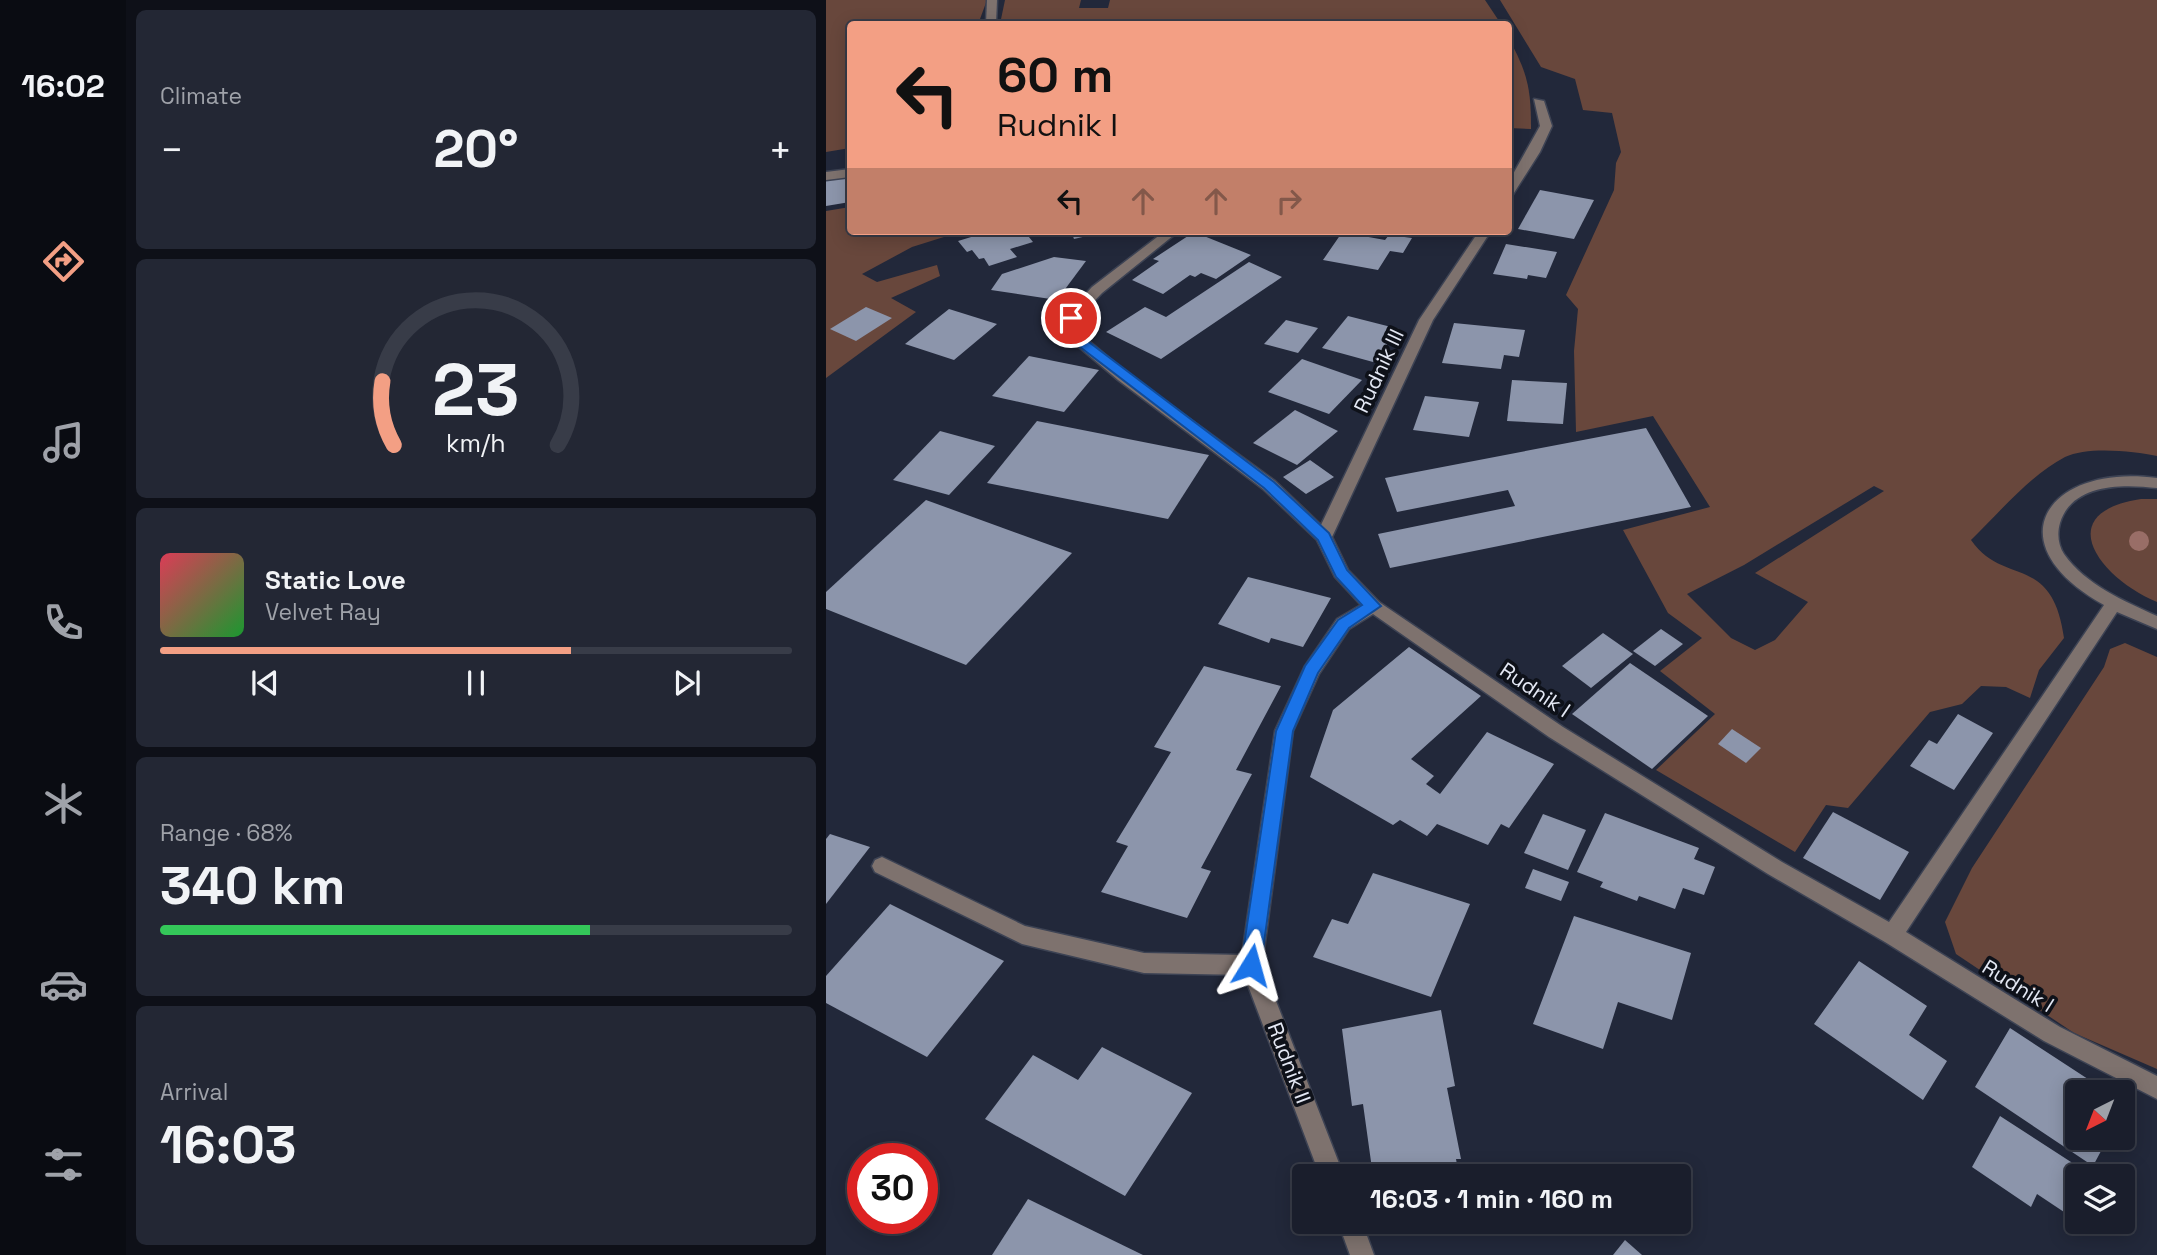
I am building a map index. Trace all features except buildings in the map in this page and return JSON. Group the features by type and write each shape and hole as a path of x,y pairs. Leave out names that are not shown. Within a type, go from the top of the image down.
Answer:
{"street":[{"path":"991,21 992,0"},
{"path":"1512,187 1534,152 1546,126 1538,101"},
{"path":"826,176 847,173"},
{"name":"Rudnik I","path":"1169,235 1097,290 1071,318 1084,344 1269,485 1324,537 1341,573 1373,606 1556,732 1775,868 1892,934 2052,1034 2157,1088"},
{"name":"Rudnik III","path":"1324,537 1426,320 1482,235"},
{"path":"2157,482 2113,481 2084,488 2064,501 2051,521 2051,546 2058,558 2082,583 2114,603 2157,623"},
{"path":"1892,934 2114,603"},
{"name":"Rudnik II","path":"1327,1164 1251,965 1284,731 1311,671 1343,624 1373,606"},
{"path":"882,866 1022,934 1144,963 1251,965"},
{"path":"1354,1234 1362,1255"}],"shaded area":[{"path":"826,0 987,0 980,19 847,21 847,148 826,152"},
{"path":"1005,0 1081,0 1079,8 1108,8 1110,0 1485,0 1499,21 1035,19 1001,21"},
{"path":"1500,0 2157,0 2157,456 2124,451 2098,451 2065,457 2027,484 1971,540 1997,563 2025,574 2049,593 2058,611 2064,638 2039,670 2030,698 2006,687 1981,686 1962,704 1930,712 1848,808 1826,805 1795,852 1656,770 1715,714 1660,671 1702,638 1668,613 1623,530 1710,507 1653,416 1576,432 1574,351 1578,309 1566,295 1614,190 1616,163 1621,152 1612,113 1583,110 1575,79 1541,67","holes":["1874,486 1884,491 1755,573 1808,602 1775,640 1755,650 1731,638 1687,594 1744,565"]},
{"path":"1512,45 1527,82 1531,129 1512,128"},
{"path":"847,208 847,235 950,235 912,247 862,274 877,282 937,265 940,276 891,298 916,312 826,378 826,211"},
{"path":"2141,499 2157,499 2157,602 2118,579 2094,548 2091,532 2097,518 2113,507"},
{"path":"2125,643 2157,657 2157,1069 2074,1033 1956,954 1945,922 1972,868 2104,667 2110,649"}],"route":[{"path":"1071,318 1084,344 1123,377 1269,485 1324,537 1341,573 1373,606 1343,624 1311,671 1284,731 1251,965"}]}
